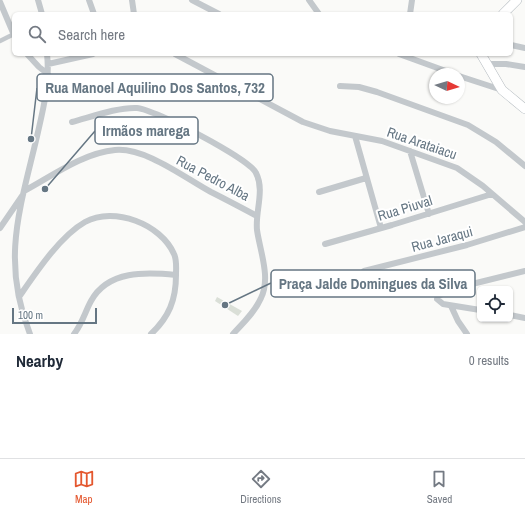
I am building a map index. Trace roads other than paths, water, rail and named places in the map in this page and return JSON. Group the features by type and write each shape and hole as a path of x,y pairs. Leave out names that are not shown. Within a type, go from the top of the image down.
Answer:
{"main road":[{"path":"505,12 517,0"},
{"path":"482,56 502,90 525,109"}],"street":[{"path":"38,0 41,12"},
{"path":"89,0 93,12"},
{"path":"132,0 134,12"},
{"path":"192,0 215,12"},
{"path":"410,12 412,0"},
{"path":"0,2 12,29"},
{"path":"311,3 318,12"},
{"path":"0,41 12,35"},
{"path":"513,45 525,48"},
{"path":"29,56 48,74"},
{"path":"30,334 19,297 14,268 14,250 24,193 45,104 48,74 47,56"},
{"path":"48,64 84,56"},
{"name":"Rua Arataiacu","path":"179,56 268,102 296,119 321,128 382,142 458,168 525,222"},
{"path":"404,56 438,68"},
{"path":"486,64 506,64 525,67"},
{"path":"465,78 502,90"},
{"path":"340,86 359,87 377,92 468,126 492,139 525,166"},
{"path":"72,122 137,108 149,111 188,130 246,162 255,171 259,184 257,226 265,278 265,288 261,299 253,312 233,334"},
{"path":"355,136 381,228"},
{"name":"Rua Pedro Alba","path":"24,193 84,160 101,153 123,150 136,153 160,163 258,216"},
{"path":"410,151 429,214"},
{"path":"320,192 366,178"},
{"path":"0,228 24,193"},
{"name":"Rua Piuval","path":"325,244 492,194"},
{"path":"19,297 49,256 70,235 85,223 106,216 131,219 154,231 169,246 174,254 176,275 173,304 164,320 151,334"},
{"name":"Rua Jaraqui","path":"364,271 467,245 525,227"},
{"path":"477,310 443,304 437,299 440,293 525,271"},
{"path":"74,334 94,296 117,278 131,274 176,275"},
{"path":"451,306 467,334"},
{"path":"513,316 525,318"}],"place":[{"name":"Rua Manoel Aquilino Dos Santos, 732","path":"31,139"},
{"name":"Irmãos marega","path":"45,189"},
{"name":"Praça Jalde Domingues da Silva","path":"225,305"}]}
